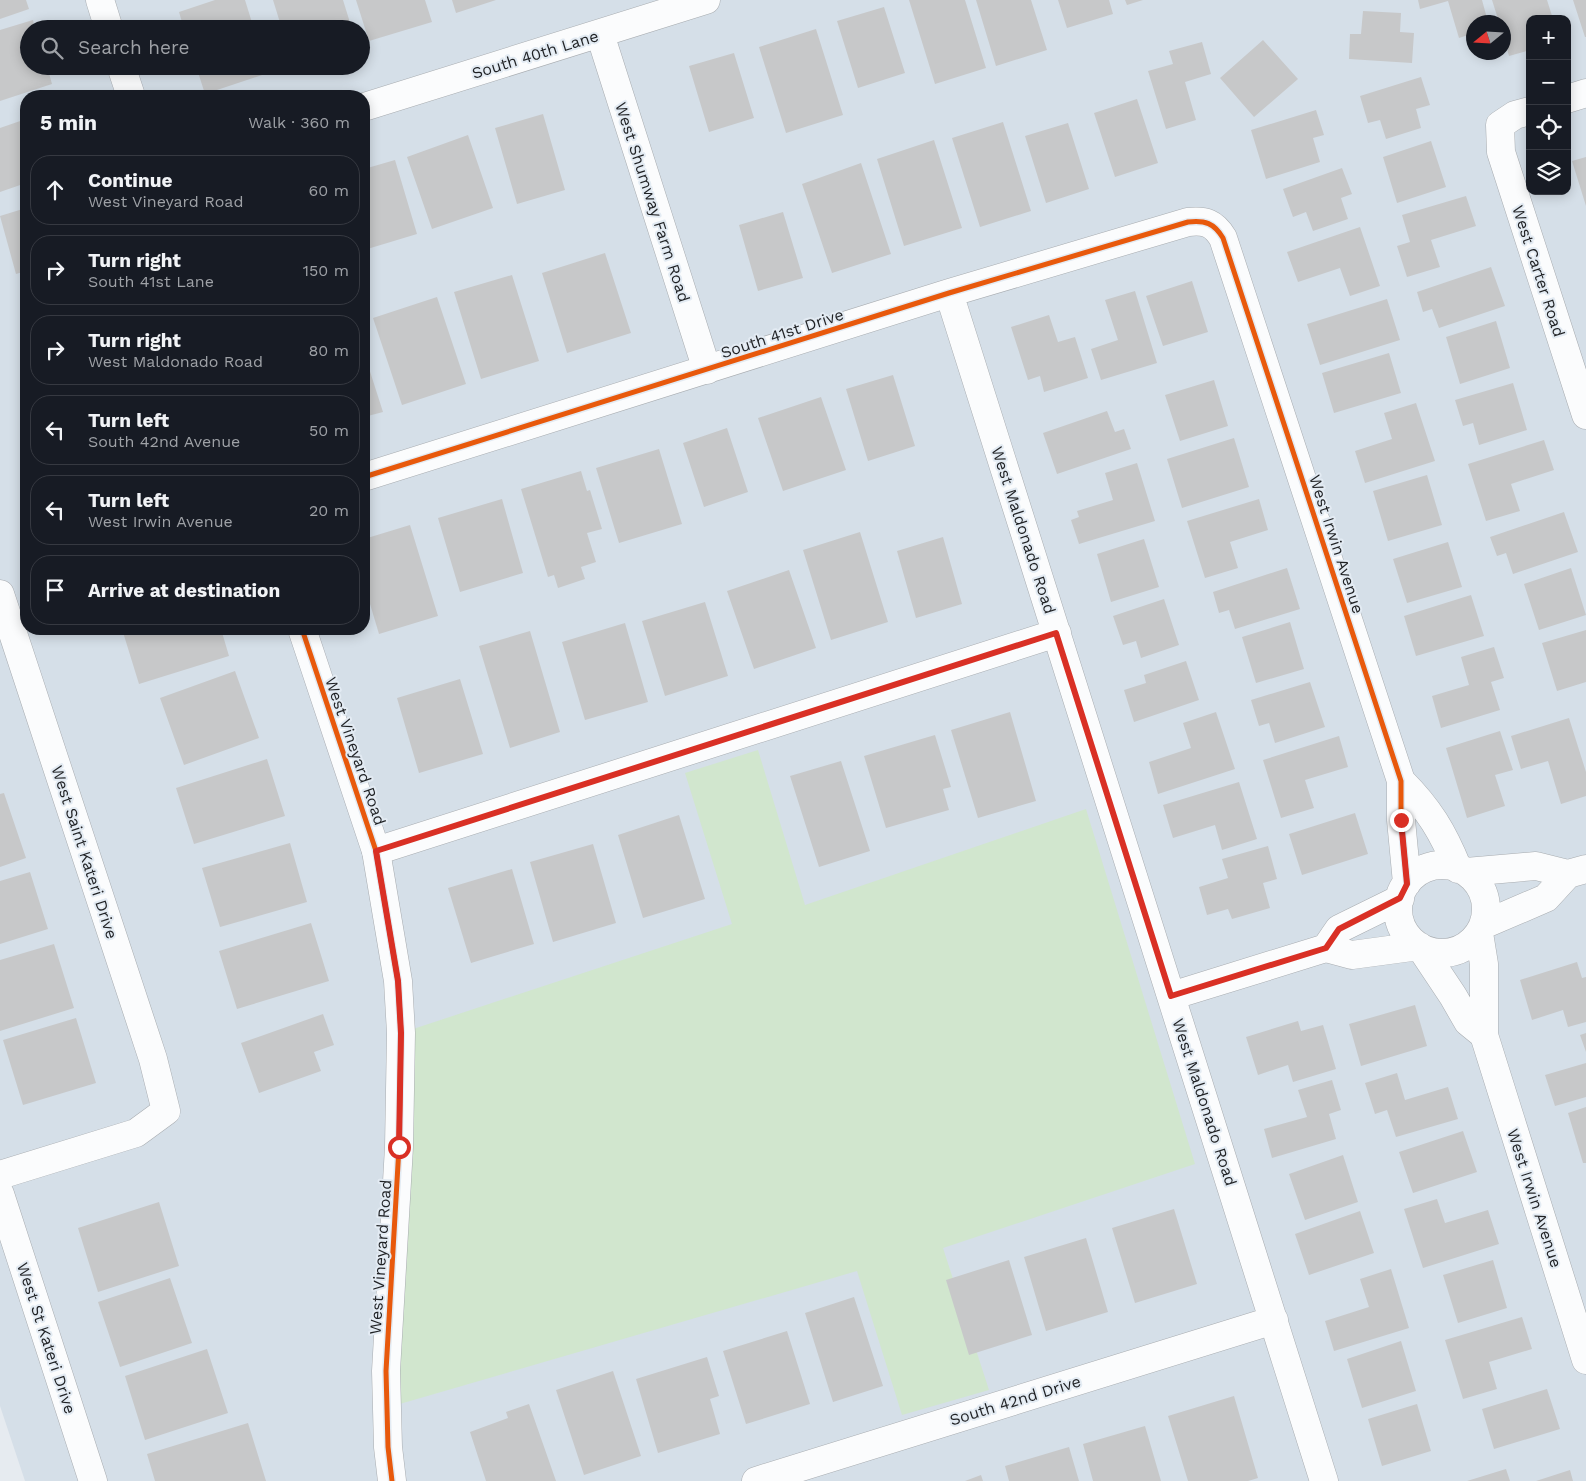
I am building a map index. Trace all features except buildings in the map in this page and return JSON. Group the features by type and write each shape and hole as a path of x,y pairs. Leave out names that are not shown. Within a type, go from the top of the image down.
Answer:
{"street":[{"path":"100,0 106,20"},
{"name":"South 40th Lane","path":"370,105 706,0"},
{"name":"West Shumway Farm Road","path":"600,34 707,370"},
{"path":"124,75 129,90"},
{"path":"1571,98 1586,94"},
{"name":"West Carter Road","path":"1526,111 1515,115 1500,125 1501,152 1586,415"},
{"name":"South 41st Drive","path":"370,475 949,293 1188,222 1209,222"},
{"name":"West Irwin Avenue","path":"1209,222 1218,229 1224,238 1401,781 1403,891"},
{"name":"West Maldonado Road","path":"949,293 1324,1481"},
{"name":"West Saint Kateri Drive","path":"0,594 153,1059 166,1111 136,1133 0,1175"},
{"path":"376,851 1056,633"},
{"name":"West Vineyard Road","path":"304,635 376,851 398,981 401,1033 399,1147 386,1371 388,1437 392,1481"},
{"name":"West Irwin Avenue","path":"1401,781 1424,804 1462,871"},
{"path":"1326,948 1339,929 1403,891 1417,873 1430,867 1444,866 1462,871 1536,866 1577,872"},
{"path":"1403,891 1399,912 1402,925 1409,937 1420,947 1433,953 1453,952 1470,943 1481,929 1486,907 1483,893 1476,881 1462,871"},
{"path":"1481,929 1546,898 1577,872"},
{"name":"West Irwin Avenue","path":"1481,929 1484,964 1484,1035 1586,1360"},
{"path":"1171,996 1326,948 1352,955 1420,947"},
{"name":"West Irwin Avenue","path":"1420,947 1468,1022 1484,1035"},
{"name":"West St Kateri Drive","path":"0,1194 94,1481"},
{"name":"South 42nd Drive","path":"756,1481 1274,1320"}],"shaded area":[{"path":"0,0 1586,0 1586,1481 25,1481 0,1406"}],"green space":[{"path":"758,750 805,905 1086,809 1195,1164 943,1248 989,1390 902,1415 857,1271 386,1408 401,1033 732,924 685,773"}],"cycle path":[{"path":"370,475 949,293 1188,222 1204,222 1216,229 1223,238 1401,781 1401,820 1407,883"},
{"path":"304,635 376,851 398,981 401,1033 399,1147 386,1371 388,1447 392,1481"}],"route":[{"path":"399,1147 401,1033 398,981 376,851 1056,633 1171,996 1326,948 1339,929 1400,898 1407,884 1401,820"}]}
